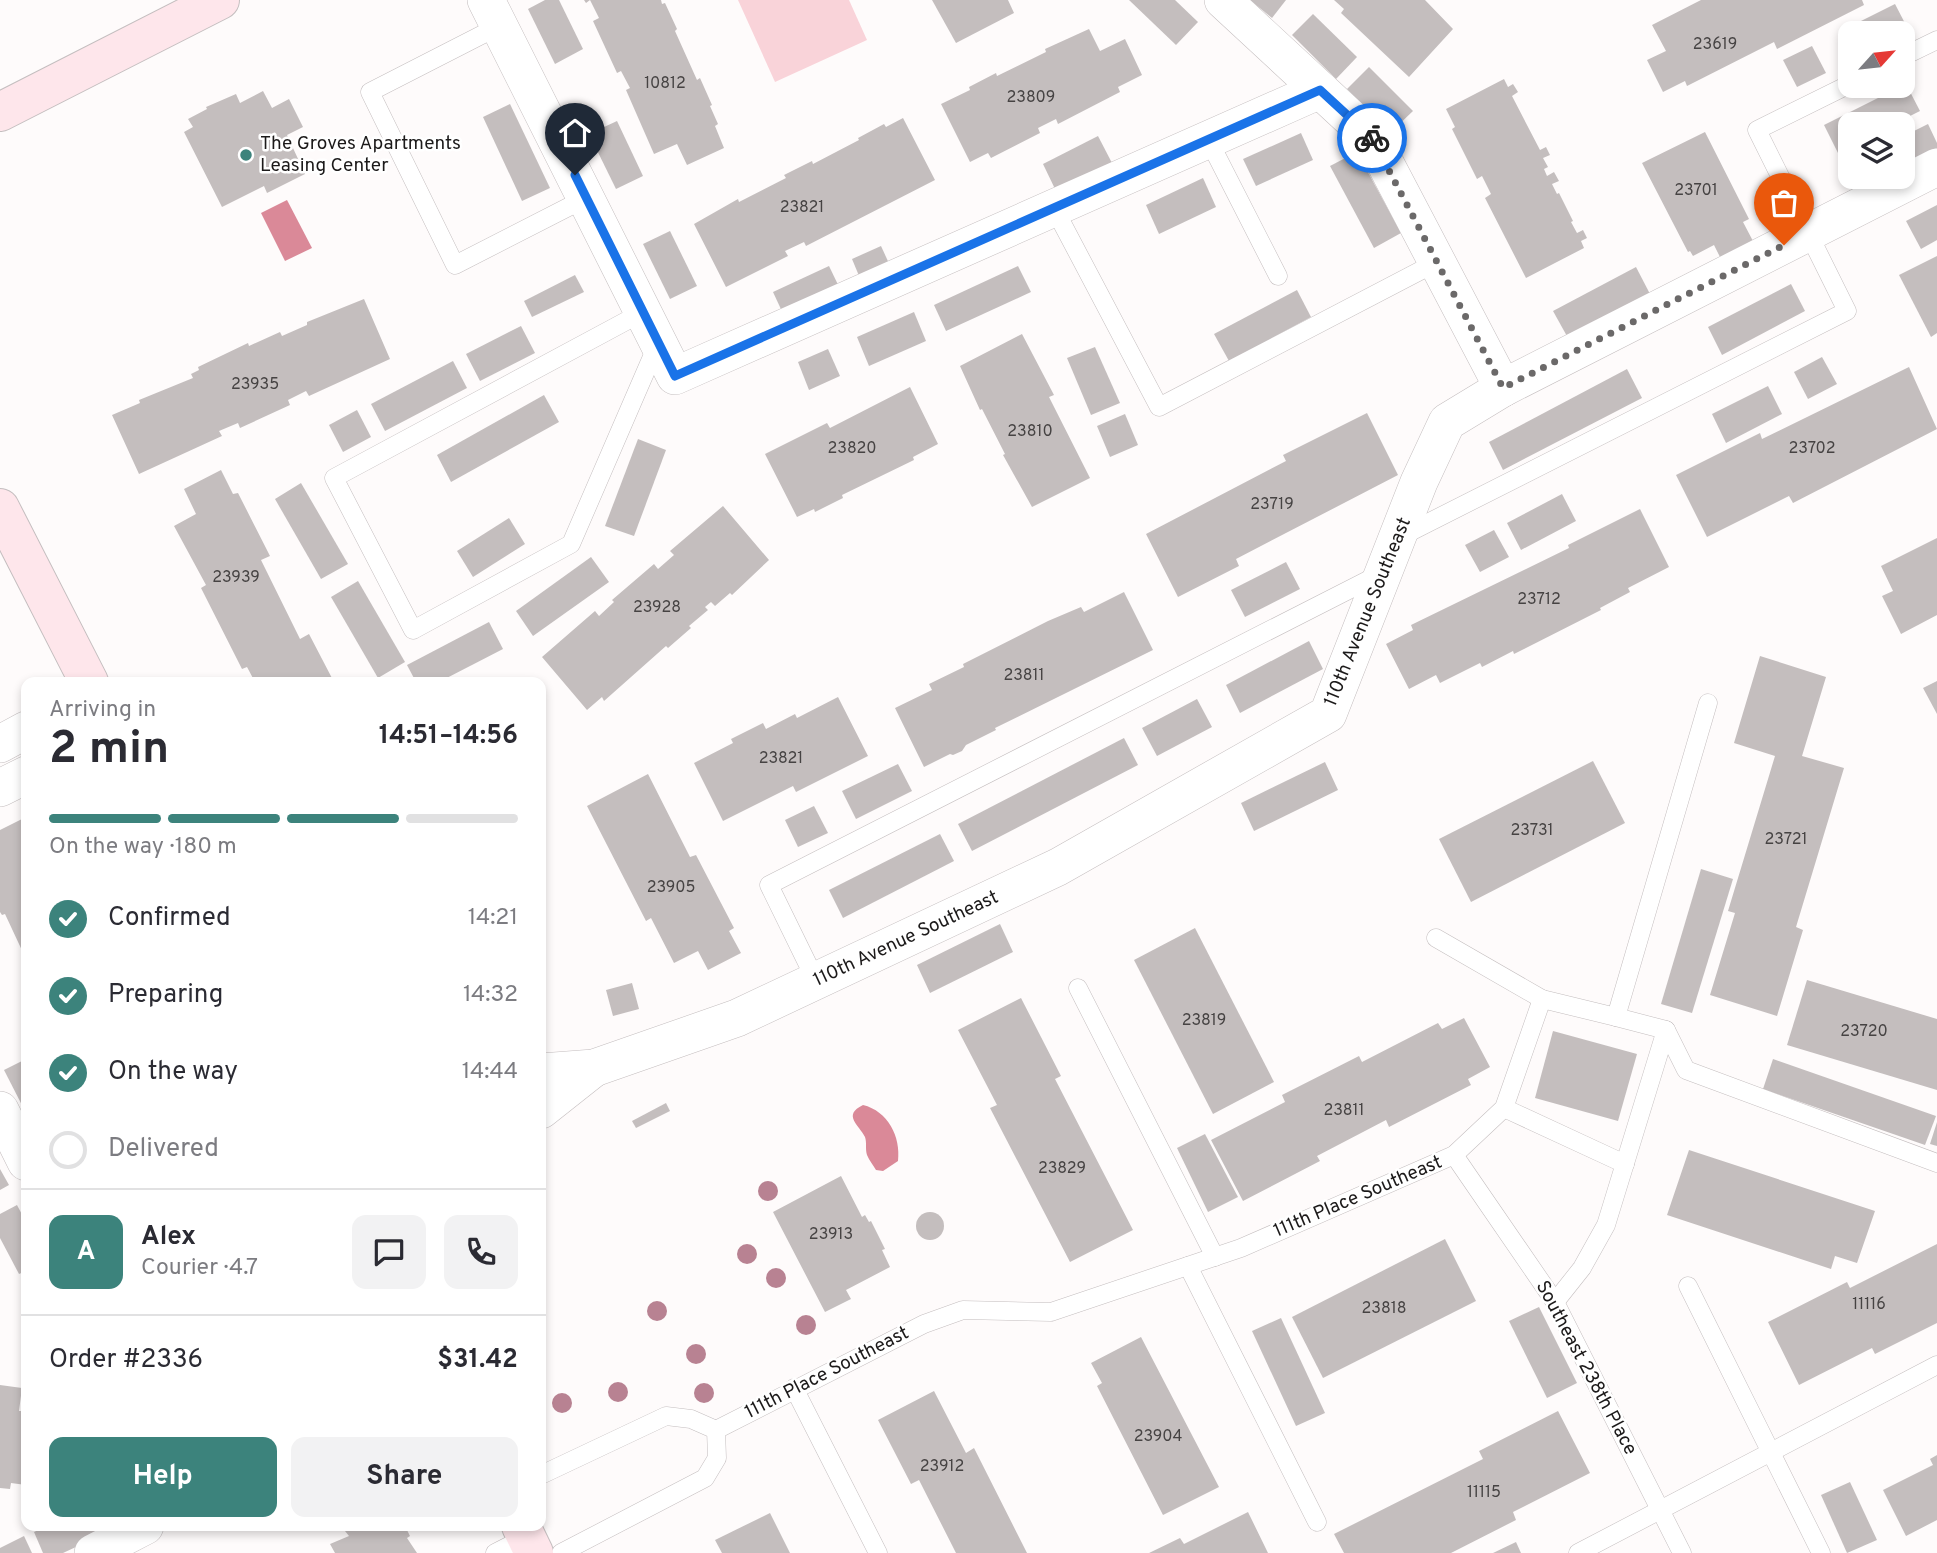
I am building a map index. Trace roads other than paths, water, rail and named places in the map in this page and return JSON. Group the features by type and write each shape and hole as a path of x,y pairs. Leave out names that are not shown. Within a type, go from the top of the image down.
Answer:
{"street":[{"path":"0,112 220,0"},
{"path":"1223,0 1372,138 1503,388"},
{"path":"493,13 675,376 1320,90"},
{"name":"110th Avenue Southeast","path":"546,1072 594,1068 737,1018 1058,867 1328,714 1419,482 1447,422 1503,388 1937,167"},
{"path":"0,508 86,677"},
{"path":"0,744 21,733"},
{"path":"0,788 21,778"},
{"name":"110th Avenue Southeast","path":"546,1106 594,1068"},
{"path":"0,1110 21,1152"},
{"path":"93,1553 135,1531"}],"lane":[{"path":"493,13 370,92 455,265 586,198"},
{"path":"1915,51 1937,40"},
{"path":"816,981 769,885 1847,311 1757,130 1838,89"},
{"path":"1208,139 1278,276"},
{"path":"1054,208 1159,407 1437,262"},
{"path":"651,327 571,544 414,630 334,478 651,327"},
{"path":"1616,1017 1708,704"},
{"path":"1436,938 1542,999 1666,1030 1686,1070 1937,1163"},
{"path":"1078,988 1215,1256"},
{"name":"111th Place Southeast","path":"716,1430 924,1324 963,1310 1051,1312 1241,1248 1454,1155 1504,1108 1542,999"},
{"path":"1555,1301 1582,1268 1606,1225 1666,1030"},
{"path":"1504,1108 1625,1164"},
{"name":"Southeast 238th Place","path":"1454,1155 1555,1301 1682,1553"},
{"path":"1188,1266 1317,1522"},
{"path":"1688,1286 1821,1553"},
{"path":"1578,1553 1937,1366"},
{"path":"794,1388 878,1553"},
{"path":"546,1473 666,1416 691,1419 716,1430 717,1458 705,1478 561,1553"}],"place":[{"name":"The Groves Apartments Leasing Center","path":"246,155"}]}
